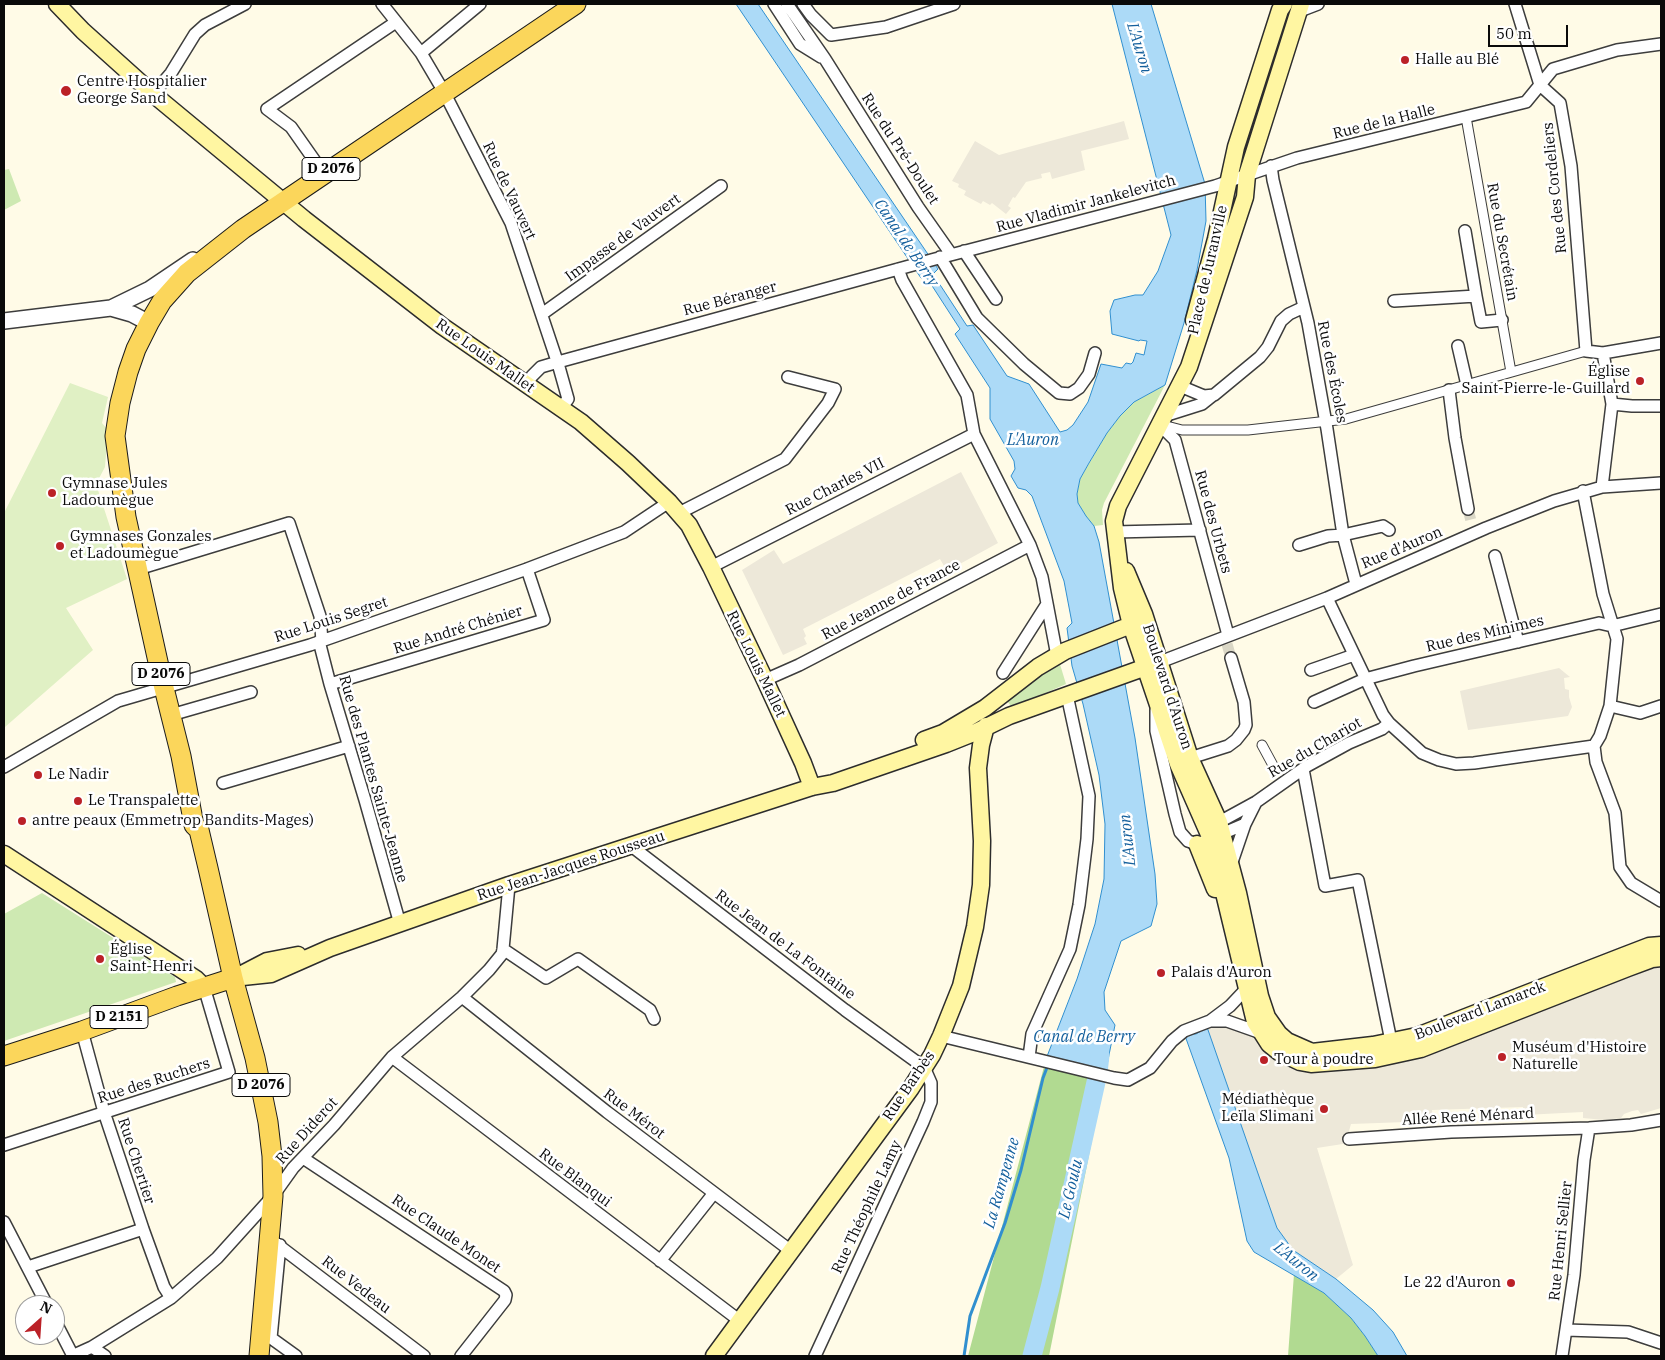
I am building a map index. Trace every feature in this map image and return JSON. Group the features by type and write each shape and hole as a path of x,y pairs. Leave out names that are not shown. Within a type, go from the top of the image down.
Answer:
{"main road":[{"name":"Rue Louis Mallet","path":"57,4 83,31 153,94 284,202 442,326 526,386 581,422 628,463 674,508 689,526 710,567 765,680 812,787"},
{"name":"D 2076","path":"259,1356 275,1242 272,1156 268,1122 199,830 194,824 126,517 115,436 120,403 136,349 149,323 162,301 187,273 217,248 324,174 576,4"},
{"name":"Place de Juranville","path":"1189,367 1195,318 1216,239 1222,184 1236,148 1277,18 1284,4"},
{"name":"Place de Juranville","path":"1189,367 1307,5"},
{"name":"Boulevard d'Auron","path":"1189,367 1118,506 1114,521 1114,532 1122,588 1123,628 1154,660 1156,700 1178,764 1211,834"},
{"name":"Boulevard d'Auron","path":"1118,550 1144,614 1154,660 1190,758 1211,834"},
{"path":"971,736 1001,696 1038,667 1061,654 1123,628"},
{"name":"Rue Jean-Jacques Rousseau","path":"234,978 267,961 330,948 509,885 812,787 833,783 971,736 1008,716 1127,673 1154,660"},
{"path":"1001,696 1003,708 1008,716"},
{"name":"Rue Barbès","path":"714,1356 924,1067 941,1036 961,986 972,942 981,885 982,841 978,768 971,736"},
{"name":"Boulevard Lamarck","path":"1211,834 1231,865 1260,996 1267,1016 1279,1034 1295,1045 1312,1052 1373,1046 1417,1036 1649,946 1661,945"},
{"name":"Boulevard Lamarck","path":"1211,834 1255,1022 1269,1044 1279,1052 1300,1062 1311,1064 1375,1059 1421,1049 1628,968 1652,959 1661,958"},
{"path":"4,854 196,979 204,987"},
{"name":"D 2151","path":"4,1056 234,978"}],"street":[{"path":"153,94 171,73 195,34 217,18 245,4"},
{"name":"Rue de Vauvert","path":"382,4 421,53 444,92 511,223 558,362 568,399 561,408"},
{"path":"421,53 480,4"},
{"name":"Rue du Pré-Doulet","path":"774,4 800,44 825,60"},
{"name":"Rue du Pré-Doulet","path":"787,4 825,60 918,207 942,257 977,318 1024,364 1059,393 1070,394 1079,388 1089,374 1094,353"},
{"path":"803,4 831,35"},
{"path":"831,35 886,27 954,4"},
{"path":"1515,4 1540,85"},
{"path":"324,174 291,127 267,109 396,22"},
{"path":"825,60 831,35"},
{"name":"Rue de la Halle","path":"1222,184 1297,158 1526,102 1552,69 1617,50 1661,44"},
{"name":"Rue des Cordeliers","path":"1540,85 1560,103 1571,166 1586,351"},
{"name":"Rue du Secrétain","path":"1466,117 1511,372"},
{"name":"Rue des Écoles","path":"1271,166 1304,307 1326,422 1343,535 1356,584"},
{"name":"Rue Vladimir Jankelevitch","path":"942,257 1222,184"},
{"name":"Impasse de Vauvert","path":"542,314 721,186"},
{"path":"1465,231 1481,322 1502,320"},
{"path":"4,321 111,308 150,289 191,261 217,248"},
{"path":"964,251 996,299"},
{"name":"Rue Béranger","path":"526,386 541,367 942,257"},
{"path":"898,269 902,280 967,395 974,434 1030,545 1042,577 1047,604 1061,654"},
{"path":"1394,301 1476,296"},
{"path":"1162,420 1202,404 1214,395 1260,357 1268,347 1281,321 1289,314 1304,307"},
{"path":"111,308 132,314 149,323"},
{"path":"1162,420 1182,430 1248,430 1326,422 1373,412 1586,351 1603,353 1661,343"},
{"path":"1458,346 1467,385"},
{"path":"1602,487 1612,404 1603,353"},
{"name":"Rue Louis Segret","path":"4,766 118,701 320,641 527,570 624,532 785,459 828,403 835,389 788,377"},
{"path":"1180,386 1204,396 1214,395"},
{"path":"1449,390 1455,438 1468,509"},
{"path":"1612,404 1661,406"},
{"name":"Rue des Urbets","path":"1162,420 1175,440 1200,530 1226,638"},
{"name":"Rue Charles VII","path":"710,567 974,434"},
{"name":"Rue d'Auron","path":"1154,660 1226,638 1327,598 1473,529 1583,491 1602,487 1661,483"},
{"path":"1583,491 1599,576 1617,639 1610,706 1600,736 1594,746 1596,762 1614,813 1620,867 1631,883 1661,901"},
{"name":"Rue des Plantes Sainte-Jeanne","path":"137,565 289,523 320,616 320,641 330,684 400,924"},
{"path":"1300,545 1328,536 1343,535 1383,526 1389,530"},
{"path":"1114,532 1200,530"},
{"name":"Rue Jeanne de France","path":"765,680 799,666 1030,545"},
{"path":"1495,556 1518,642"},
{"name":"Rue André Chénier","path":"330,684 544,620 527,570"},
{"path":"1327,598 1383,715 1390,724 1422,752 1439,760 1456,764 1594,746"},
{"path":"1003,673 1047,604"},
{"name":"Rue des Minimes","path":"1314,702 1365,680 1414,666 1599,623 1612,626 1661,614"},
{"path":"1311,670 1354,655"},
{"path":"1190,758 1228,746 1244,730 1246,725 1244,702 1232,658"},
{"path":"171,715 252,692"},
{"path":"1029,1057 1032,1034 1070,949 1079,905 1087,839 1089,796 1071,694"},
{"name":"Boulevard d'Auron","path":"1156,700 1156,731 1174,814 1180,832 1188,841 1211,834"},
{"path":"1610,706 1640,712 1661,706"},
{"name":"Rue du Chariot","path":"1231,865 1245,824 1256,802 1278,776 1303,769 1348,743 1390,724"},
{"path":"1262,745 1278,776"},
{"path":"223,783 349,746"},
{"path":"1303,769 1325,886 1358,880 1391,1041"},
{"name":"Rue du Chariot","path":"1211,834 1256,802"},
{"path":"1211,834 1245,824"},
{"name":"Rue Jean de La Fontaine","path":"630,845 845,1010 924,1067"},
{"name":"Rue Diderot","path":"72,1356 92,1347 171,1298 216,1258 392,1057 462,997 489,970 502,954 509,885"},
{"path":"503,949 546,978 578,959 650,1010 654,1019"},
{"name":"Rue des Ruchers","path":"4,1145 229,1072 204,987"},
{"path":"941,1036 1128,1080 1150,1068 1172,1040 1184,1031 1207,1022 1230,1006 1247,988"},
{"name":"Rue Mérot","path":"462,997 714,1194 791,1251"},
{"path":"1207,1022 1227,1022 1261,1033"},
{"name":"Rue Chertier","path":"82,1031 104,1112 143,1229 164,1287 171,1298"},
{"name":"Rue Blanqui","path":"392,1057 740,1322"},
{"name":"Rue Théophile Lamy","path":"815,1356 931,1102 931,1083 924,1067"},
{"name":"Allée René Ménard","path":"1349,1139 1451,1132 1589,1128 1635,1125 1661,1120"},
{"name":"Rue Henri Sellier","path":"1562,1356 1574,1275 1584,1160 1589,1128"},
{"name":"Rue Claude Monet","path":"304,1158 504,1291 506,1295 505,1300 461,1356"},
{"path":"660,1261 714,1194"},
{"path":"4,1222 42,1295"},
{"path":"28,1267 143,1229"},
{"path":"275,1242 271,1338 296,1356"},
{"name":"Rue Vedeau","path":"275,1242 424,1356"},
{"path":"1566,1330 1628,1332 1661,1343"},
{"path":"65,1342 72,1356"},
{"path":"92,1347 105,1356"}],"green space":[{"path":"9,169 21,201 4,210 4,170"},
{"name":"Gymnases Gonzales et Ladoumègue","path":"70,383 108,397 102,423 108,430 105,467 96,484 127,579 66,608 93,650 5,727 4,513"},
{"path":"1165,385 1104,503 1102,510 1103,525 1094,526 1078,503 1077,494 1080,479 1107,433 1120,416 1134,402"},
{"path":"1059,661 1066,684 1018,705 1011,706 1007,701"},
{"path":"42,893 175,977 176,982 4,1041 4,914"},
{"path":"1046,1059 1105,1075 1049,1356 968,1356"},
{"path":"1294,1274 1324,1293 1351,1318 1378,1356 1288,1356"}],"shaded area":[{"path":"1124,121 1129,139 1081,151 1085,170 1052,179 1050,172 1041,174 1042,178 1026,182 1015,198 1013,197 1008,206 1011,208 1006,214 992,203 990,205 983,201 981,204 964,195 966,191 958,187 959,184 952,181 975,141 999,155"},
{"path":"961,472 998,543 947,571 940,559 803,629 807,644 783,655 742,570 774,550 783,564"},
{"path":"1559,668 1570,677 1564,678 1565,689 1569,690 1572,707 1568,716 1468,730 1460,691"},
{"path":"1661,963 1661,1108 1641,1114 1638,1110 1632,1111 1624,1114 1621,1118 1604,1120 1583,1118 1583,1112 1524,1115 1523,1107 1432,1110 1433,1121 1351,1124 1349,1143 1317,1148 1353,1265 1336,1279 1293,1250 1277,1228 1207,1027 1220,1023 1250,1035 1294,1065"}],"water":[{"path":"736,4 758,4 938,269 933,274 967,326 973,325 1007,376 1029,384 1060,432 1067,430 1073,425 1088,402 1101,364 1122,368 1126,363 1131,364 1133,362 1136,353 1144,355 1147,341 1139,341 1112,334 1110,311 1114,300 1143,295 1158,271 1171,235 1112,4 1151,4 1205,184 1206,221 1197,270 1184,323 1165,385 1134,402 1120,416 1107,433 1080,479 1077,494 1078,503 1094,526 1099,542 1135,738 1155,874 1157,904 1151,926 1121,941 1104,992 1105,1010 1115,1025 1105,1075 1046,1059 1077,979 1095,924 1104,879 1105,824 1099,775 1083,704 1072,666 1067,628 1072,623 1064,581 1032,496 1026,490 1018,488 1011,476 1015,469 1014,461 990,419 990,388 955,334 960,329 927,278 921,278"},
{"name":"L'Auron","path":"1207,1027 1277,1228 1293,1250 1336,1279 1373,1310 1393,1332 1407,1356 1378,1356 1351,1318 1324,1293 1254,1252 1247,1241 1229,1158 1184,1033 1196,1034"}],"waterway":[{"name":"Le Goulu","path":"1032,1356 1050,1288 1098,1073 1100,1055"},
{"name":"La Rampenne","path":"964,1356 970,1316 1005,1223 1021,1170 1043,1078 1048,1065"}],"tunnel":[{"path":"1468,509 1472,525"},
{"path":"1227,644 1231,658"}],"place":[{"name":"Halle au Blé","path":"1405,60"},
{"name":"Centre Hospitalier George Sand","path":"66,91"},
{"name":"Église Saint-Pierre-le-Guillard","path":"1640,381"},
{"name":"Gymnase Jules Ladoumègue","path":"52,493"},
{"name":"Gymnases Gonzales et Ladoumègue","path":"60,546"},
{"name":"Le Nadir","path":"38,775"},
{"name":"Le Transpalette","path":"78,801"},
{"name":"antre peaux (Emmetrop Bandits-Mages)","path":"22,821"},
{"name":"Église Saint-Henri","path":"100,959"},
{"name":"Palais d'Auron","path":"1161,973"},
{"name":"Muséum d'Histoire Naturelle","path":"1502,1057"},
{"name":"Tour à poudre","path":"1264,1060"},
{"name":"Médiathèque Leïla Slimani","path":"1324,1109"},
{"name":"Le 22 d'Auron","path":"1511,1283"}],"water label":[{"name":"Canal de Berry","path":"906,243"},
{"name":"Canal de Berry","path":"1084,1037"}]}
